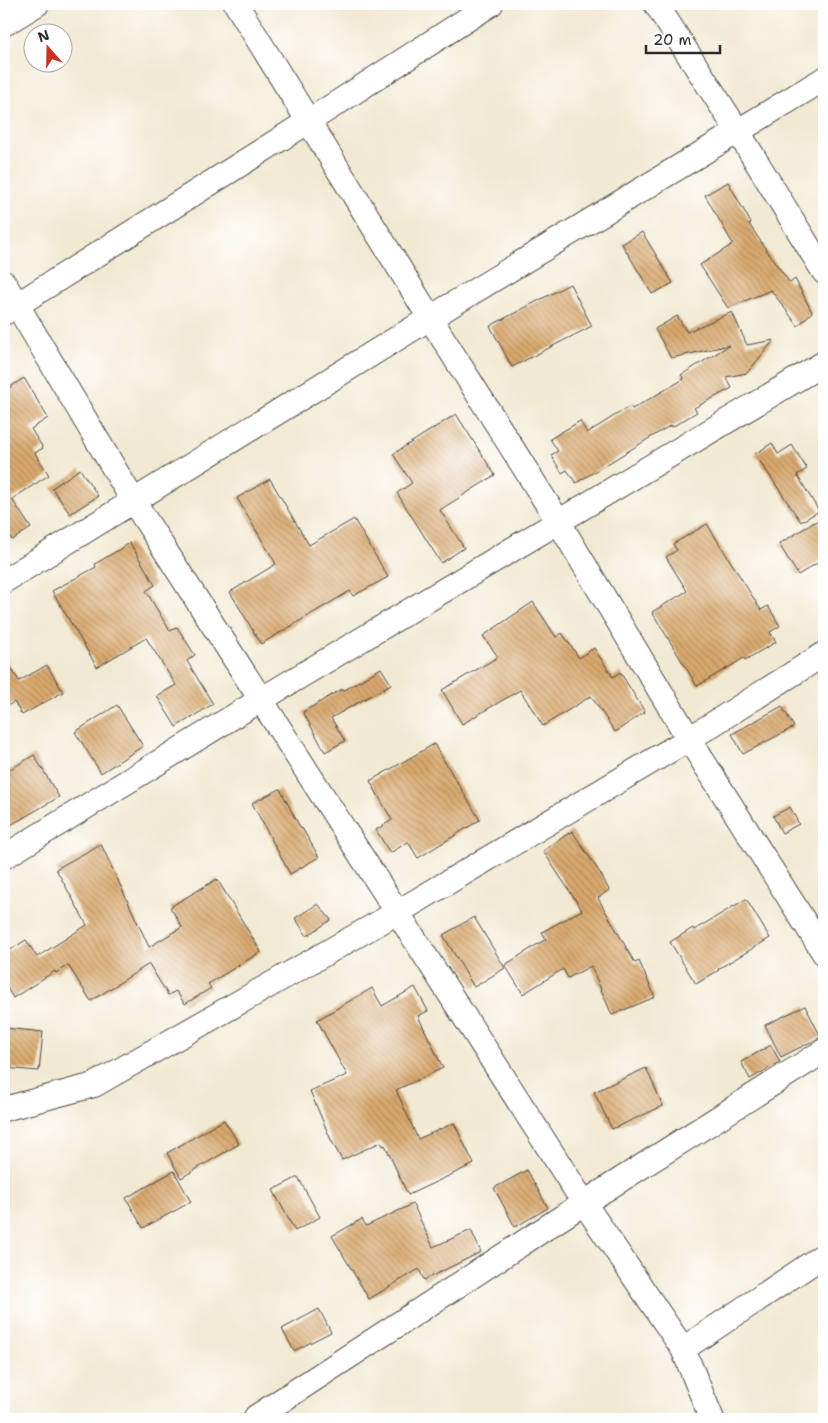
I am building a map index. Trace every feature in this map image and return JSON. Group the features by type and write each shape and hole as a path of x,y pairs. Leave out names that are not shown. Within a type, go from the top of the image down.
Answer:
{"street":[{"path":"4,24 37,4"},
{"path":"236,4 558,521 689,739 824,953"},
{"path":"10,309 491,4"},
{"path":"656,4 737,130 824,272"},
{"path":"4,580 134,502 737,130 824,79"},
{"path":"4,283 10,309 584,1203 683,1349 712,1419"},
{"path":"4,857 262,699 824,363"},
{"path":"4,1109 94,1085 398,912 689,739 824,654"},
{"path":"256,1419 256,1417 584,1203 824,1051"},
{"path":"683,1349 824,1255"}],"building":[{"path":"728,182 751,223 749,224 790,283 795,279 812,312 798,326 771,290 728,308 700,265 733,244 705,195"},
{"path":"642,232 673,283 652,294 622,244"},
{"path":"570,284 592,326 512,367 490,326"},
{"path":"732,312 747,345 774,340 747,373 726,377 732,388 694,408 697,412 672,427 671,425 576,483 567,470 562,473 551,455 558,451 550,439 580,421 587,433 630,406 632,409 684,379 681,375 730,345 671,358 655,329 677,316 687,332"},
{"path":"24,378 48,418 31,429 43,448 35,453 49,475 12,499 31,528 12,540 4,527 4,391"},
{"path":"456,414 495,475 440,510 464,548 441,563 397,493 412,483 393,454"},
{"path":"772,443 778,454 792,445 807,469 797,475 819,511 801,522 755,454"},
{"path":"80,469 98,496 70,514 52,488"},
{"path":"270,479 309,545 354,519 388,577 353,596 350,591 261,644 230,592 276,564 237,498"},
{"path":"818,520 824,531 824,559 798,575 779,544"},
{"path":"707,524 761,610 768,606 780,626 770,632 776,642 745,660 744,658 697,686 652,612 687,591 666,557 677,550 673,544"},
{"path":"130,543 155,585 146,591 170,631 177,627 195,655 187,661 213,704 176,727 157,696 176,685 146,638 97,667 52,591 96,567 95,564"},
{"path":"533,602 556,637 562,633 579,658 594,648 613,677 620,672 645,712 615,732 591,696 543,726 520,690 462,724 442,690 498,657 483,636"},
{"path":"4,656 19,681 47,665 63,692 22,715 14,702 4,708"},
{"path":"381,668 391,684 331,718 345,741 325,752 303,712"},
{"path":"117,705 143,746 101,773 75,732"},
{"path":"782,706 794,727 743,754 732,734"},
{"path":"434,744 480,820 418,858 408,842 390,853 376,830 392,820 370,781"},
{"path":"34,755 59,797 11,825 4,812 4,773"},
{"path":"280,789 301,829 319,857 290,874 252,803"},
{"path":"790,807 799,824 782,833 773,816"},
{"path":"572,831 602,876 609,890 598,898 635,963 639,961 655,997 612,1015 591,966 568,978 563,969 523,994 505,965 546,939 542,932 582,910 543,851"},
{"path":"101,844 149,947 182,927 170,907 217,879 261,952 208,984 211,988 185,1004 176,991 168,995 149,964 91,1001 68,965 56,973 55,971 13,998 4,983 4,954 26,940 37,957 87,925 56,869"},
{"path":"746,899 770,938 696,984 670,942"},
{"path":"318,904 331,920 307,936 295,918"},
{"path":"474,917 505,968 474,987 443,935"},
{"path":"415,987 428,1011 418,1016 443,1068 396,1090 418,1139 454,1123 474,1164 408,1195 385,1145 383,1146 381,1142 342,1160 331,1140 310,1091 347,1075 317,1020 372,988 382,1006"},
{"path":"805,1006 821,1037 781,1057 765,1025"},
{"path":"4,1028 43,1032 39,1071 4,1068"},
{"path":"771,1045 780,1062 750,1079 741,1062"},
{"path":"646,1068 663,1106 612,1129 594,1092"},
{"path":"224,1120 239,1144 181,1178 167,1153"},
{"path":"527,1170 548,1208 515,1227 494,1188"},
{"path":"174,1171 191,1202 143,1228 126,1198"},
{"path":"298,1177 320,1217 295,1231 273,1190"},
{"path":"413,1204 433,1247 471,1230 481,1252 424,1280 419,1269 369,1299 332,1236 362,1219 366,1226"},
{"path":"319,1309 331,1332 294,1351 282,1329"}]}
